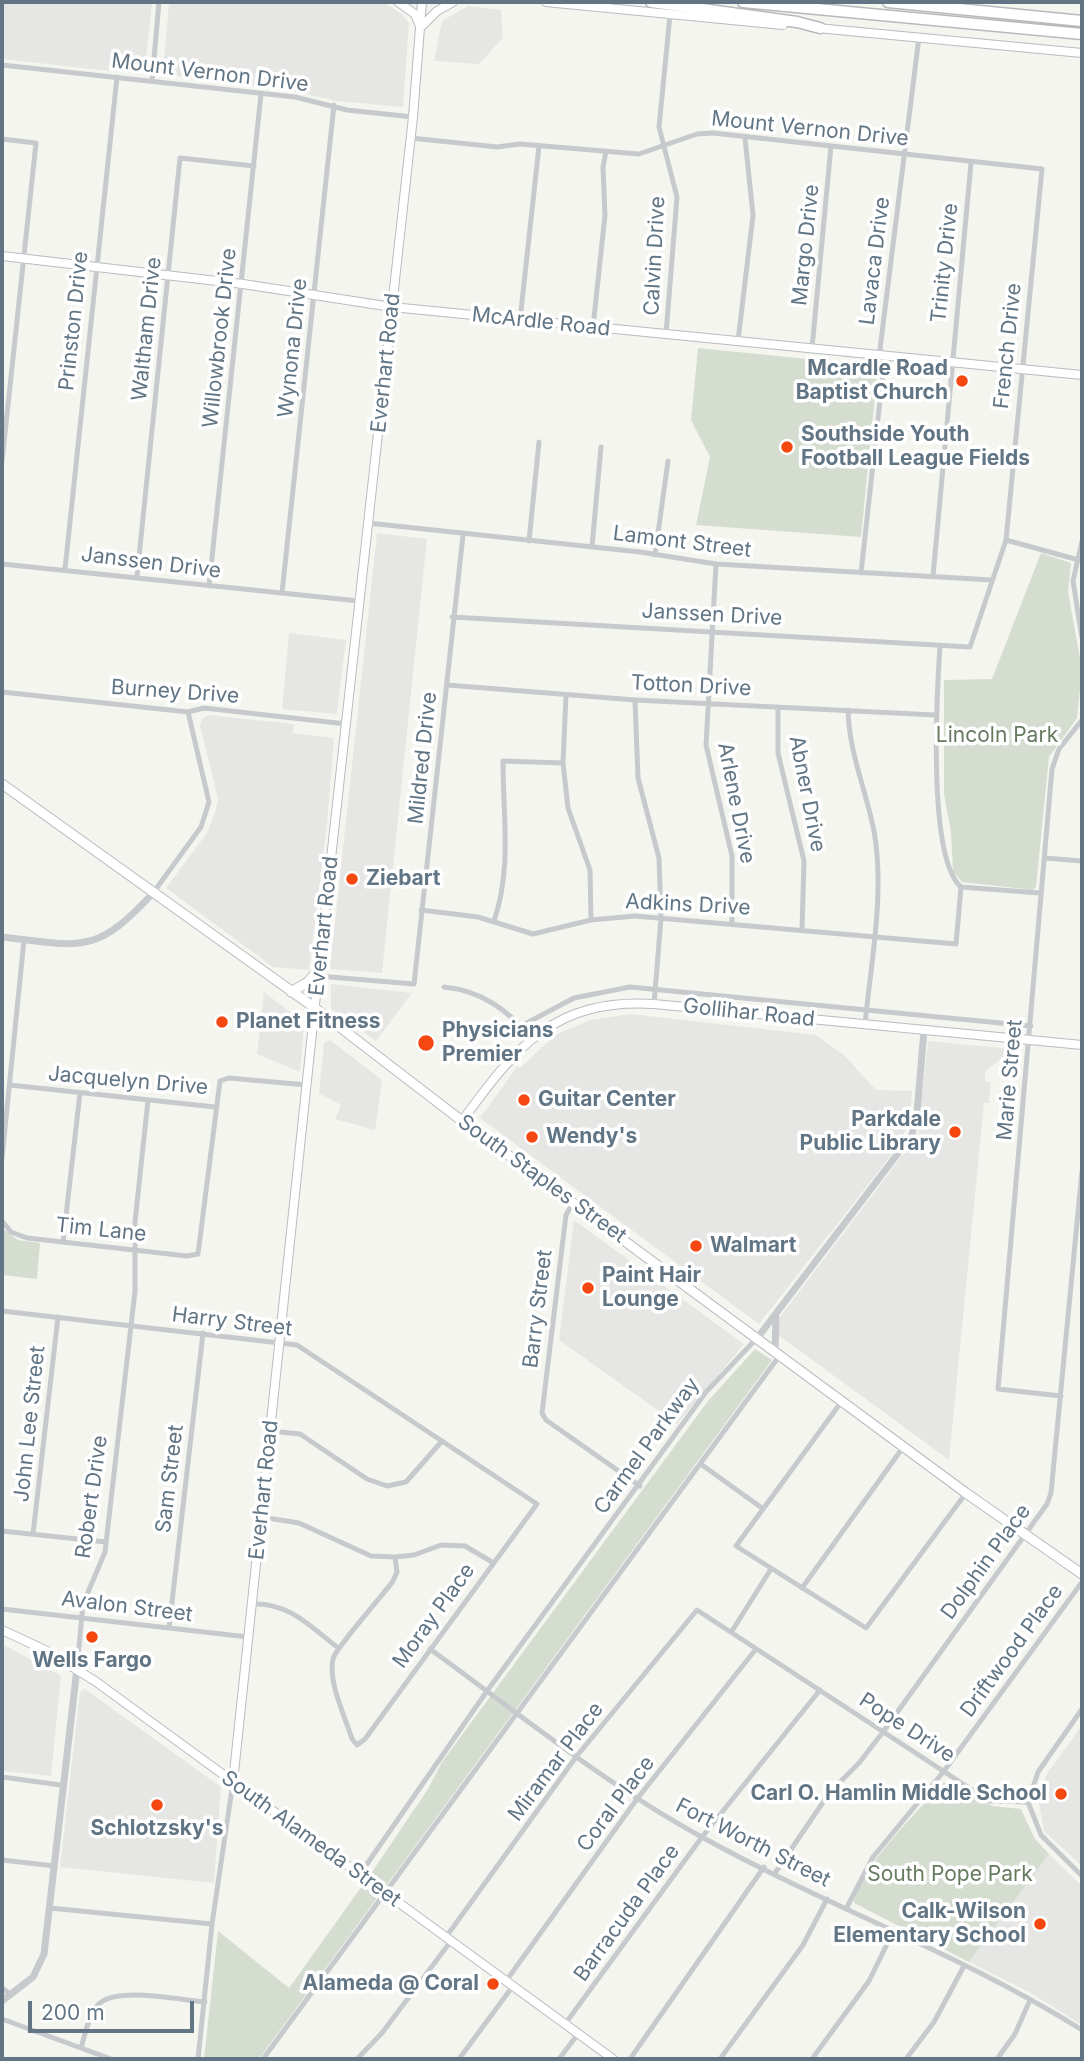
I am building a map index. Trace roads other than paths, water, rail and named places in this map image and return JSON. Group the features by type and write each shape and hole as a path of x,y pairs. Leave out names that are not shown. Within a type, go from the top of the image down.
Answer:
{"highway":[{"path":"651,2 797,22 820,28"},
{"path":"743,2 1082,34"},
{"path":"888,2 1082,21"}],"main road":[{"path":"398,2 415,14 421,28 437,11 453,2"},
{"name":"Everhart Road","path":"233,1782 314,1008 411,138 422,2"},
{"path":"546,2 601,5 670,15 1082,53"},
{"name":"McArdle Road","path":"2,256 168,274 392,307 1082,375"},
{"name":"South Staples Street","path":"2,784 314,1008 462,1121 843,1400 965,1493 1082,1574"},
{"path":"291,992 318,973"},
{"name":"Gollihar Road","path":"462,1121 501,1069 531,1037 583,1010 614,1003 654,1004 1082,1045"},
{"name":"South Alameda Street","path":"2,1630 76,1668 613,2059"}],"street":[{"path":"152,81 159,2"},
{"name":"Calvin Drive","path":"666,334 677,197 659,127 670,15"},
{"name":"Lavaca Drive","path":"861,573 884,364 880,349 919,37"},
{"name":"Mount Vernon Drive","path":"2,65 261,94 413,117"},
{"name":"Prinston Drive","path":"65,569 117,77"},
{"name":"Willowbrook Drive","path":"209,586 261,94"},
{"name":"Wynona Drive","path":"282,593 334,105"},
{"name":"Mount Vernon Drive","path":"411,138 498,147 520,144 639,154 697,134 1042,169"},
{"path":"738,341 753,215 744,138"},
{"path":"2,139 36,143 2,461"},
{"path":"520,320 539,146"},
{"name":"Margo Drive","path":"811,348 831,146"},
{"path":"593,327 605,215 603,167 606,151"},
{"name":"Waltham Drive","path":"136,576 180,158 254,166"},
{"name":"Trinity Drive","path":"933,576 971,163"},
{"name":"French Drive","path":"970,647 1006,540 1042,169"},
{"path":"529,541 539,442"},
{"path":"592,547 601,447"},
{"path":"654,555 667,461"},
{"name":"Lamont Street","path":"368,523 592,547 716,564 992,580"},
{"name":"Mildred Drive","path":"318,973 414,984 463,535"},
{"path":"1006,540 1075,559"},
{"path":"1082,541 1075,559 1073,581 1082,638"},
{"name":"Janssen Drive","path":"2,564 359,601"},
{"name":"Arlene Drive","path":"716,564 706,745 732,856 732,922"},
{"name":"Janssen Drive","path":"452,617 713,630 970,647"},
{"path":"940,645 934,715 935,768 948,870 961,887 1040,892"},
{"name":"Totton Drive","path":"447,685 635,700 934,715"},
{"name":"Burney Drive","path":"2,692 188,712 204,708 346,724"},
{"path":"566,695 563,763 568,808 590,870 591,920"},
{"path":"635,700 638,778 659,858 661,918 654,1004"},
{"name":"Abner Drive","path":"778,707 778,753 804,861 802,930"},
{"path":"848,710 848,736 874,831 877,877 865,1024"},
{"path":"2,937 77,946 91,943 125,924 153,894 201,827 209,802 188,712"},
{"name":"Marie Street","path":"1061,1396 998,1389 1052,769 1059,749 1082,720"},
{"path":"494,921 504,891 507,869 503,761 563,763"},
{"path":"1045,858 1082,861"},
{"name":"Adkins Drive","path":"421,910 494,921 533,934 591,920 661,918 732,922 957,944 961,887"},
{"path":"2,1158 24,940"},
{"path":"444,987 474,993 491,1001 531,1037"},
{"path":"521,1026 554,1006 586,994 630,987 1031,1026"},
{"path":"773,1015 774,1000"},
{"path":"910,1028 911,1014"},
{"path":"982,1036 984,1021"},
{"name":"Carmel Parkway","path":"360,1874 487,1691 640,1486 706,1392 758,1338 912,1135 917,1113 924,1030"},
{"name":"Jacquelyn Drive","path":"10,1086 215,1107 220,1081 229,1079 307,1085"},
{"path":"63,1242 80,1093"},
{"name":"Robert Drive","path":"2,2001 28,1981 42,1963 81,1617 89,1589 103,1561 106,1542 131,1325 135,1222 148,1100"},
{"name":"Tim Lane","path":"3,1223 18,1236 187,1256 198,1254 215,1107"},
{"name":"Dolphin Place","path":"775,1873 830,1792 859,1763 883,1732 1040,1517 1051,1493 1082,1171"},
{"name":"Barry Street","path":"573,1203 566,1215 542,1413 546,1420 640,1486"},
{"path":"1073,1279 1082,1280"},
{"name":"Harry Street","path":"2,1311 297,1345 537,1504"},
{"path":"263,2059 702,1465 778,1353 773,1332 777,1313"},
{"name":"John Lee Street","path":"33,1534 58,1317"},
{"name":"Sam Street","path":"169,1628 203,1333"},
{"path":"843,1400 736,1546 866,1628 965,1493"},
{"path":"270,1431 300,1434 367,1479 387,1486 406,1482 442,1441"},
{"path":"802,1588 904,1446"},
{"path":"702,1465 762,1508"},
{"name":"Moray Place","path":"337,1647 332,1658 332,1673 352,1739 357,1745 365,1739 537,1504"},
{"path":"260,1517 299,1523 372,1556 414,1555 441,1545 466,1546 492,1562"},
{"path":"2,1531 106,1542"},
{"path":"252,1604 271,1603 291,1611 337,1647 351,1635 393,1581 397,1572 395,1557"},
{"path":"732,1631 771,1569"},
{"name":"Driftwood Place","path":"846,1909 873,1857 944,1771 1082,1582"},
{"name":"Avalon Street","path":"2,1609 248,1637"},
{"name":"Pope Drive","path":"697,1610 989,1801 1028,1802"},
{"name":"Miramar Place","path":"357,2059 382,2033 576,1757 697,1610"},
{"name":"Fort Worth Street","path":"430,1649 576,1757 637,1799 702,1837 894,1930 1082,2030"},
{"name":"Coral Place","path":"459,2059 637,1799 755,1649"},
{"name":"Barracuda Place","path":"565,2024 702,1837 820,1690"},
{"path":"1082,1709 1038,1772 1028,1802 1041,1835 1082,1876"},
{"path":"2,1777 61,1785"},
{"name":"Everhart Road","path":"198,2059 212,1924 233,1782"},
{"path":"2,1860 55,1866"},
{"path":"630,2059 764,1867"},
{"path":"720,2059 803,1945 827,1899"},
{"path":"50,1908 212,1924"},
{"path":"812,2059 869,1981 894,1930"},
{"path":"906,2059 934,2022 964,1966"},
{"path":"2,1988 9,1993"},
{"path":"81,2048 93,2012 107,1998 122,1994 205,2002"},
{"path":"997,2059 1015,2035 1030,2000"},
{"path":"2,2020 111,2059"},
{"path":"559,2059 578,2034"}],"place":[{"name":"Mcardle Road Baptist Church","path":"962,381"},
{"name":"Southside Youth Football League Fields","path":"787,447"},
{"name":"Ziebart","path":"352,879"},
{"name":"Planet Fitness","path":"222,1022"},
{"name":"Physicians Premier","path":"426,1043"},
{"name":"Guitar Center","path":"524,1100"},
{"name":"Parkdale Public Library","path":"955,1132"},
{"name":"Wendy's","path":"532,1137"},
{"name":"Walmart","path":"696,1246"},
{"name":"Paint Hair Lounge","path":"588,1288"},
{"name":"Wells Fargo","path":"92,1637"},
{"name":"Carl O. Hamlin Middle School","path":"1061,1794"},
{"name":"Schlotzsky's","path":"157,1805"},
{"name":"Calk-Wilson Elementary School","path":"1040,1924"},
{"name":"Alameda @ Coral","path":"493,1984"}],"park label":[{"name":"Lincoln Park","path":"997,736"},
{"name":"South Pope Park","path":"950,1875"}]}
